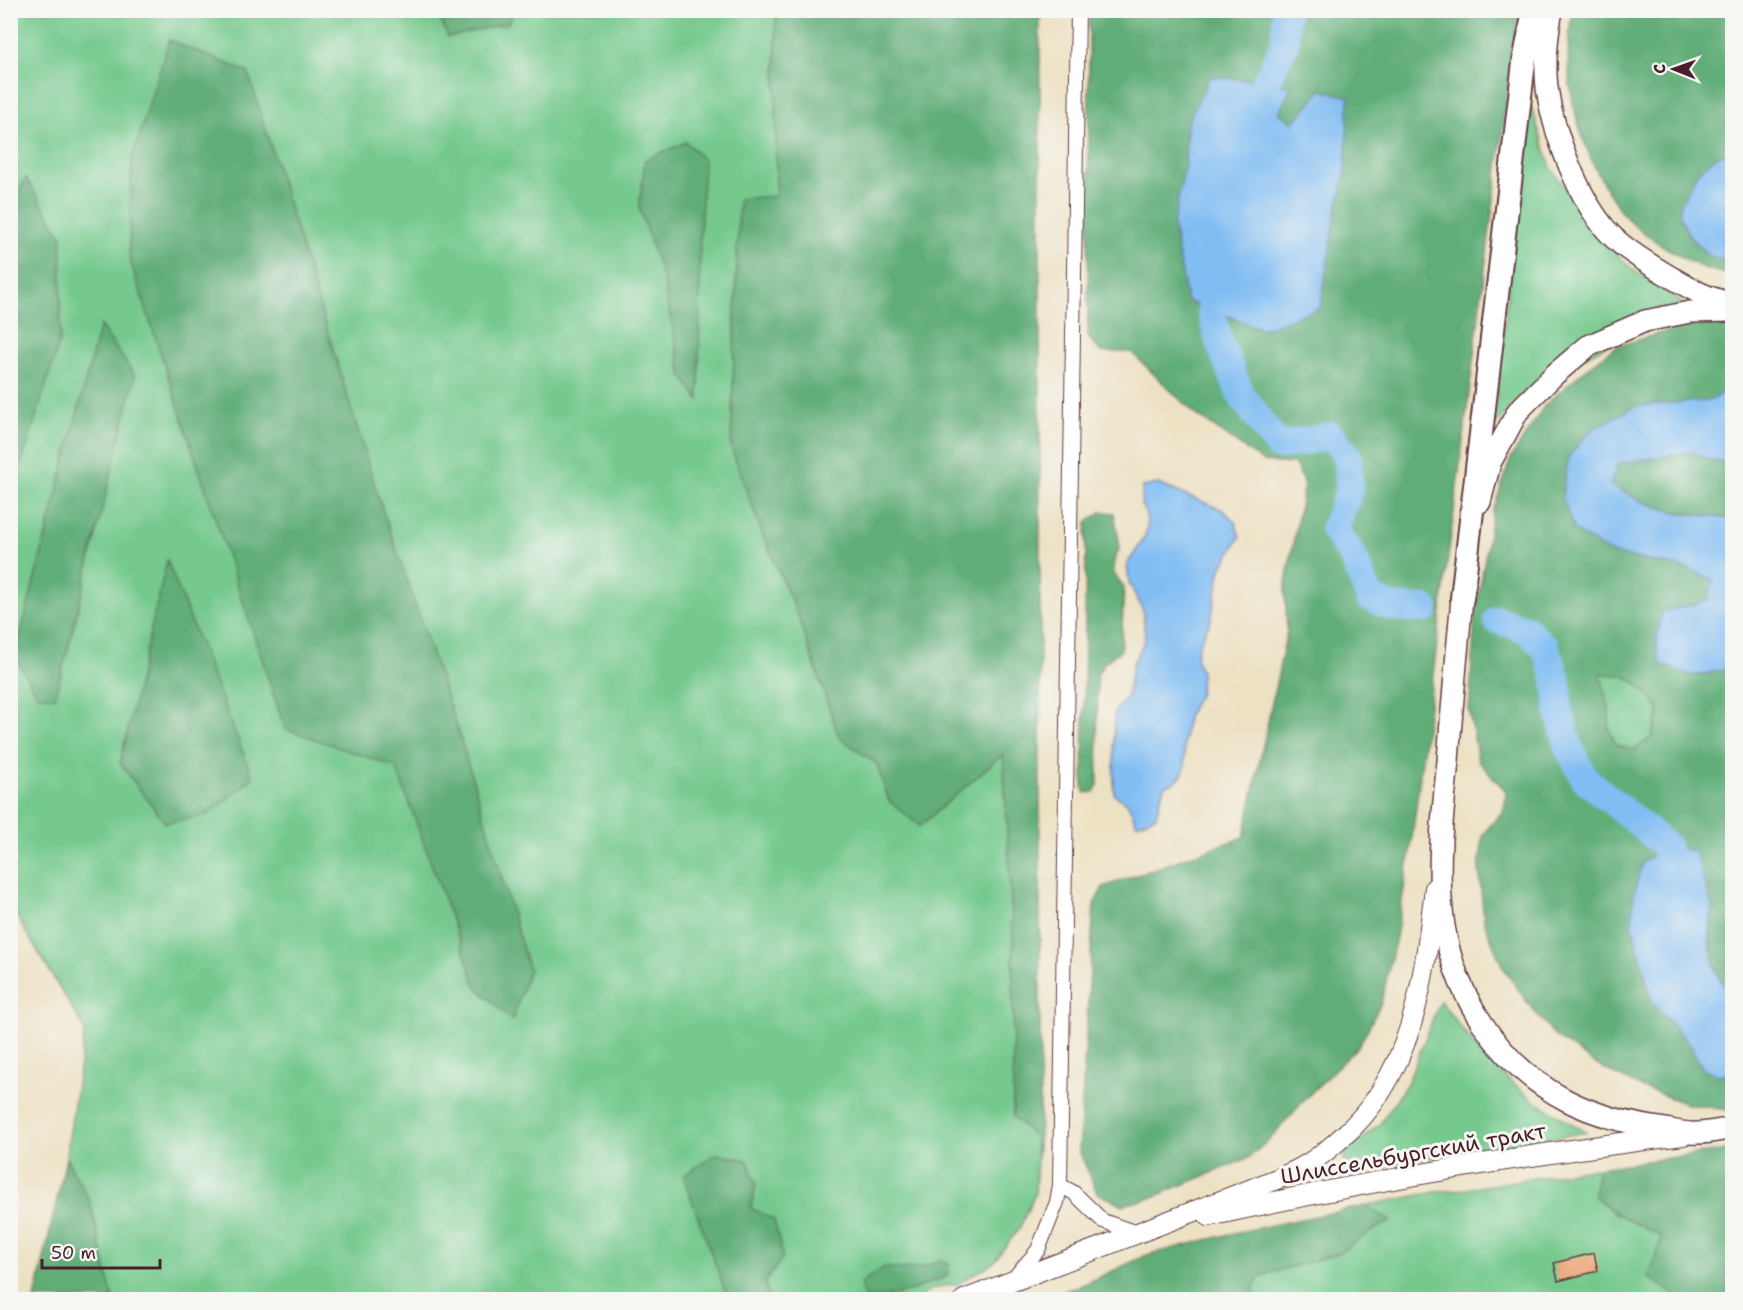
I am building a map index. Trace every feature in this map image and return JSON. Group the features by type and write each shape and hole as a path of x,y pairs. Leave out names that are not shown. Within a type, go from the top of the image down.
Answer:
{"highway":[{"path":"1462,598 1524,62 1534,10"}],"main road":[{"path":"1552,10 1546,37 1547,88 1561,143 1582,192 1610,234 1653,266 1692,290 1732,302"},
{"path":"964,1299 1301,1168 1349,1131 1383,1090 1407,1039 1426,960 1442,828 1462,598 1478,510 1490,463 1518,411 1554,375 1588,346 1645,321 1690,312 1732,310"},
{"path":"1442,828 1442,909 1446,939 1455,970 1470,1003 1487,1030 1510,1058 1555,1095 1581,1108 1632,1124 1695,1134 1732,1128"},
{"name":"Шлиссельбургский тракт","path":"1140,1232 1273,1202 1397,1179 1625,1142 1695,1134"}],"street":[{"path":"1013,1279 1038,1250 1057,1202 1060,1185 1078,10"},
{"path":"1060,1185 1074,1193 1103,1221 1140,1232"}],"green space":[{"path":"10,11 776,11 776,197 739,199 731,447 762,533 799,618 839,737 877,764 889,801 920,825 1003,753 1013,938 1013,1116 1035,1137 1037,1157 1035,1193 1020,1227 993,1263 956,1285 930,1290 917,1300 211,1300 209,1290 168,1299 113,1299 90,1202 66,1158 85,1030 11,907"},
{"path":"437,11 515,11 508,23 448,37"},
{"path":"776,11 1040,11 1040,1123 1037,1157 1035,1137 1013,1117 1013,938 1003,754 920,826 889,801 877,764 839,737 799,618 762,533 731,447 739,199 776,196"},
{"path":"1089,11 1518,11 1411,846 1396,937 1381,1003 1360,1044 1309,1095 1268,1141 1248,1158 1148,1199 1123,1205 1097,1193 1079,1150 1094,904 1103,887 1244,837 1287,631 1285,588 1304,484 1295,464 1264,462 1194,413 1131,352 1101,352 1088,337","holes":["1291,87 1278,113 1293,123 1345,176 1336,213 1262,329 1187,301 1185,164 1187,123"]},
{"path":"1573,11 1732,11 1732,149 1713,159 1679,215 1691,238 1709,256 1732,261 1732,274 1711,270 1683,258 1654,240 1626,217 1606,188 1584,140 1571,89 1568,63"},
{"path":"169,40 248,72 378,496 459,733 529,970 512,1021 476,986 396,767 285,729 129,258 132,159"},
{"path":"1531,106 1551,168 1601,239 1633,270 1682,303 1524,391 1493,428 1525,137"},
{"path":"686,142 704,160 700,237 699,400 682,376 663,280 639,207 645,160"},
{"path":"26,178 62,237 60,340 11,497 10,263 13,204"},
{"path":"1690,324 1732,325 1732,385 1712,400 1636,406 1593,429 1610,553 1686,568 1713,580 1708,601 1663,612 1695,676 1732,668 1732,999 1719,975 1712,955 1710,934 1712,906 1632,923 1652,1002 1690,1045 1704,1070 1719,1075 1732,1072 1732,1110 1687,1104 1636,1085 1597,1065 1555,1036 1502,966 1484,921 1479,869 1483,834 1504,810 1506,791 1478,761 1469,710 1475,616 1493,511 1511,458 1545,405 1615,347","holes":["1600,674 1623,675 1640,686 1657,704 1659,714 1651,738 1633,750 1616,745 1609,729 1609,706"]},
{"path":"100,325 135,376 55,697 37,695 15,656"},
{"path":"1690,452 1719,462 1732,459 1732,519 1673,512 1641,501 1610,486 1617,464"},
{"path":"1101,512 1114,513 1120,547 1114,561 1114,574 1124,587 1121,650 1104,663 1097,675 1098,785 1094,792 1085,793 1083,788 1086,534 1087,522"},
{"path":"167,560 253,778 209,814 165,823 120,763"},
{"path":"1600,674 1623,675 1640,686 1657,703 1659,714 1651,738 1633,750 1616,745 1609,729 1609,706"},
{"path":"1440,1001 1487,1061 1533,1100 1586,1132 1359,1170 1344,1160 1346,1152 1380,1124 1408,1082"},
{"path":"1732,1149 1732,1263 1728,1271 1729,1299 1680,1299 1649,1277 1662,1237 1614,1212 1594,1196 1598,1168"},
{"path":"716,1154 747,1160 756,1183 751,1208 774,1220 783,1257 765,1282 770,1299 728,1299 683,1176"},
{"path":"66,1158 90,1202 113,1299 35,1299"},
{"path":"1598,1168 1594,1196 1614,1212 1662,1237 1649,1277 1680,1299 1394,1300 1365,1291 1337,1299 1258,1300 1253,1289 1260,1276 1370,1232 1390,1221 1365,1206 1435,1192"},
{"path":"1365,1206 1391,1221 1337,1254 1260,1276 1253,1289 1258,1299 1043,1299 1087,1283 1147,1255 1234,1233"},
{"path":"940,1260 949,1265 947,1276 916,1289 876,1298 864,1298 860,1283 885,1267 902,1269 925,1267"}],"water":[{"path":"1210,77 1266,81 1291,87 1279,113 1293,123 1321,90 1349,97 1345,176 1336,213 1320,308 1262,329 1187,301 1173,225 1185,164 1187,123"},
{"path":"1732,149 1732,261 1709,256 1691,238 1679,215 1681,204 1697,173 1713,159"},
{"path":"1732,385 1732,459 1719,462 1690,452 1618,464 1610,485 1641,501 1673,512 1732,519 1732,668 1695,676 1660,665 1656,643 1662,612 1708,601 1713,580 1686,568 1610,553 1574,530 1562,496 1569,456 1593,429 1636,406 1712,400"},
{"path":"1158,484 1223,510 1235,522 1240,537 1221,568 1211,620 1200,642 1196,657 1201,672 1200,693 1187,717 1184,744 1185,767 1182,775 1173,783 1164,786 1156,816 1137,824 1128,804 1114,794 1114,713 1127,696 1133,663 1145,640 1143,611 1129,582 1127,564 1147,529 1146,514 1141,505 1143,487"},
{"path":"1666,846 1695,851 1712,906 1709,942 1716,972 1732,999 1732,1072 1719,1075 1704,1070 1690,1045 1652,1002 1632,923 1634,894 1642,863"}],"building":[{"path":"1594,1253 1598,1271 1558,1281 1554,1263"}],"waterway":[{"path":"1254,116 1266,81 1285,43 1286,10"},
{"path":"1218,275 1211,311 1220,344 1240,393 1278,446 1331,436 1348,456 1349,491 1334,530 1353,556 1370,598 1392,607 1425,609"},
{"path":"1497,620 1526,629 1545,647 1556,677 1559,711 1569,748 1585,779 1666,846 1672,883"}]}
